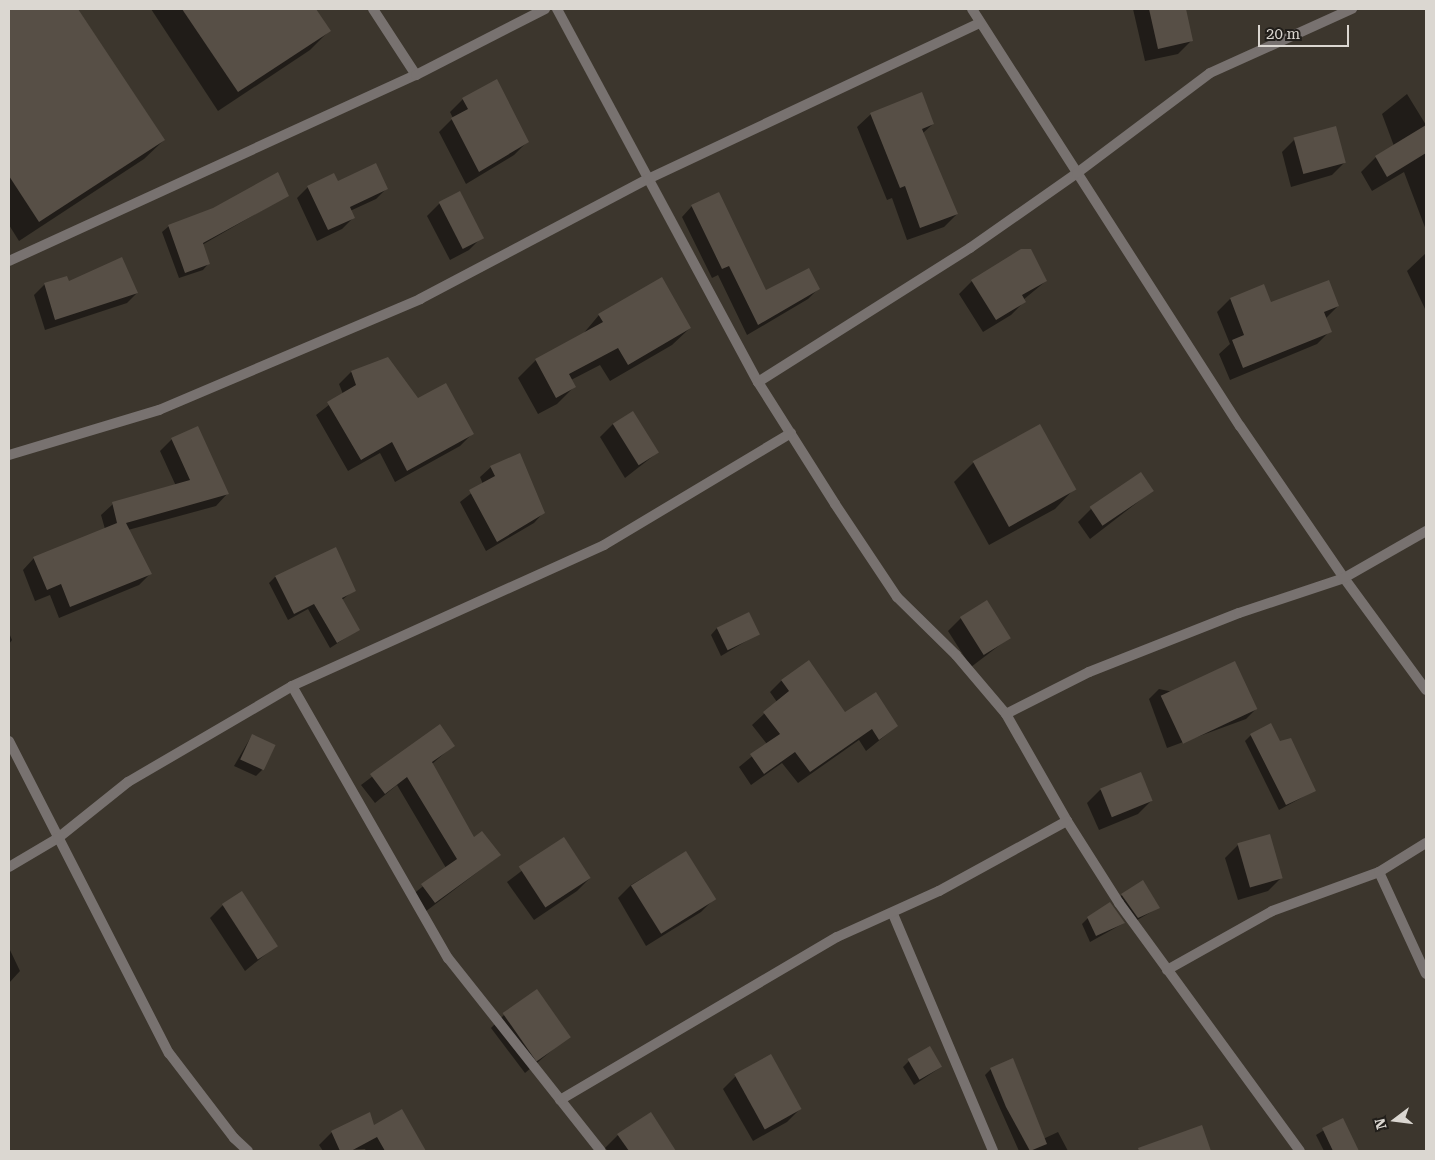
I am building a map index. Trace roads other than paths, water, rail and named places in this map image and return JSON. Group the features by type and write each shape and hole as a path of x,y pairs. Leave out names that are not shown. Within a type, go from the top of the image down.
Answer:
{"street":[{"path":"373,9 416,75"},
{"path":"9,261 416,75 545,9"},
{"path":"557,9 758,382 897,597 956,654 1006,714 1067,822 1119,903 1166,970 1300,1151"},
{"path":"972,9 1240,426 1344,578 1426,690"},
{"path":"758,382 970,248 1077,173 1210,73 1352,9"},
{"path":"9,455 160,410 420,299 648,179 980,23"},
{"path":"9,868 58,838 128,782 292,686 604,545 791,434"},
{"path":"1006,714 1089,672 1239,613 1344,578 1426,532"},
{"path":"292,686 448,958 601,1151"},
{"path":"9,741 169,1052 234,1138 248,1151"},
{"path":"560,1100 837,937 893,914 1067,822"},
{"path":"1166,970 1272,911 1379,872 1426,843"},
{"path":"1379,872 1426,974"},
{"path":"893,914 993,1151"}]}
